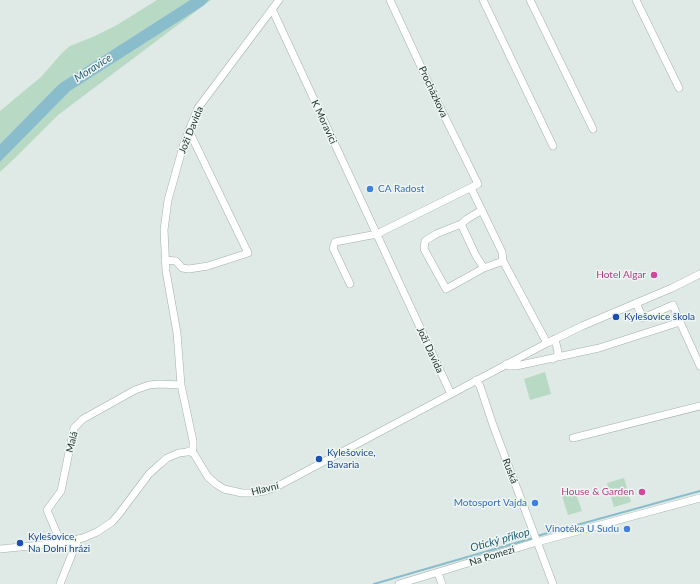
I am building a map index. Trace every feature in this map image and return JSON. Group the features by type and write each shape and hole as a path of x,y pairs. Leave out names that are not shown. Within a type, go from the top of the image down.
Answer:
{"street":[{"name":"Joži Davida","path":"192,452 193,441 182,385 177,333 166,272 164,230 168,200 184,143 198,108 279,0"},
{"name":"Procházkova","path":"390,0 436,99 478,184 471,188"},
{"path":"483,0 553,146"},
{"path":"530,0 593,129"},
{"path":"636,0 680,88"},
{"name":"K Moravici","path":"272,10 377,234"},
{"path":"165,260 176,260 182,268 189,269 208,266 248,253 189,131"},
{"path":"350,284 333,248 334,242 377,234 471,188 502,252 503,261 547,343"},
{"path":"482,210 461,224 436,234 425,241 424,249 446,289 484,268 503,261"},
{"path":"461,224 476,256 484,268"},
{"name":"Joži Davida","path":"377,234 451,394"},
{"name":"Hlavní","path":"192,452 196,456 208,477 220,487 242,493 265,491 293,479 534,349 582,326 672,288 700,274"},
{"path":"636,303 643,318 673,305 700,366"},
{"name":"Hlavní","path":"506,364 509,366 516,366 611,345 680,322"},
{"path":"534,349 539,358 542,359 550,359 557,356 558,348 555,339"},
{"name":"Ruská","path":"476,380 480,386 553,584"},
{"name":"Malá","path":"61,543 47,510 61,491 74,428 83,419 135,390 149,385 182,385"},
{"path":"573,438 700,406"},
{"path":"0,549 61,543 97,532 112,522 149,474 164,461 177,454 189,451 192,452"},
{"name":"Na Pomezí","path":"399,584 438,573 536,538 700,498"},
{"path":"60,584 78,539"},
{"path":"438,573 442,584"}],"green space":[{"path":"157,0 190,0 59,84 0,144 0,111 41,77 62,53 70,46 117,25"},
{"path":"211,0 58,115 0,172 0,162 70,91 203,6"},
{"path":"545,372 551,394 530,400 524,379"},
{"path":"624,478 631,502 614,507 607,483"},
{"path":"574,489 582,511 568,515 561,493"}],"water":[{"name":"Moravice","path":"190,0 209,0 203,6 70,91 0,162 0,144 59,84"}],"waterway":[{"name":"Otický příkop","path":"537,536 700,491"},
{"name":"Otický příkop","path":"374,584 533,538"}],"place":[{"name":"CA Radost","path":"370,189"},
{"name":"Hotel Algar","path":"654,275"},
{"name":"Kylešovice škola","path":"616,317"},
{"name":"Kylešovice, Bavaria","path":"319,459"},
{"name":"House & Garden","path":"642,492"},
{"name":"Motosport Vajda","path":"535,503"},
{"name":"Vinotéka U Sudu","path":"627,529"},
{"name":"Kylešovice, Na Dolní hrázi","path":"20,543"}]}
